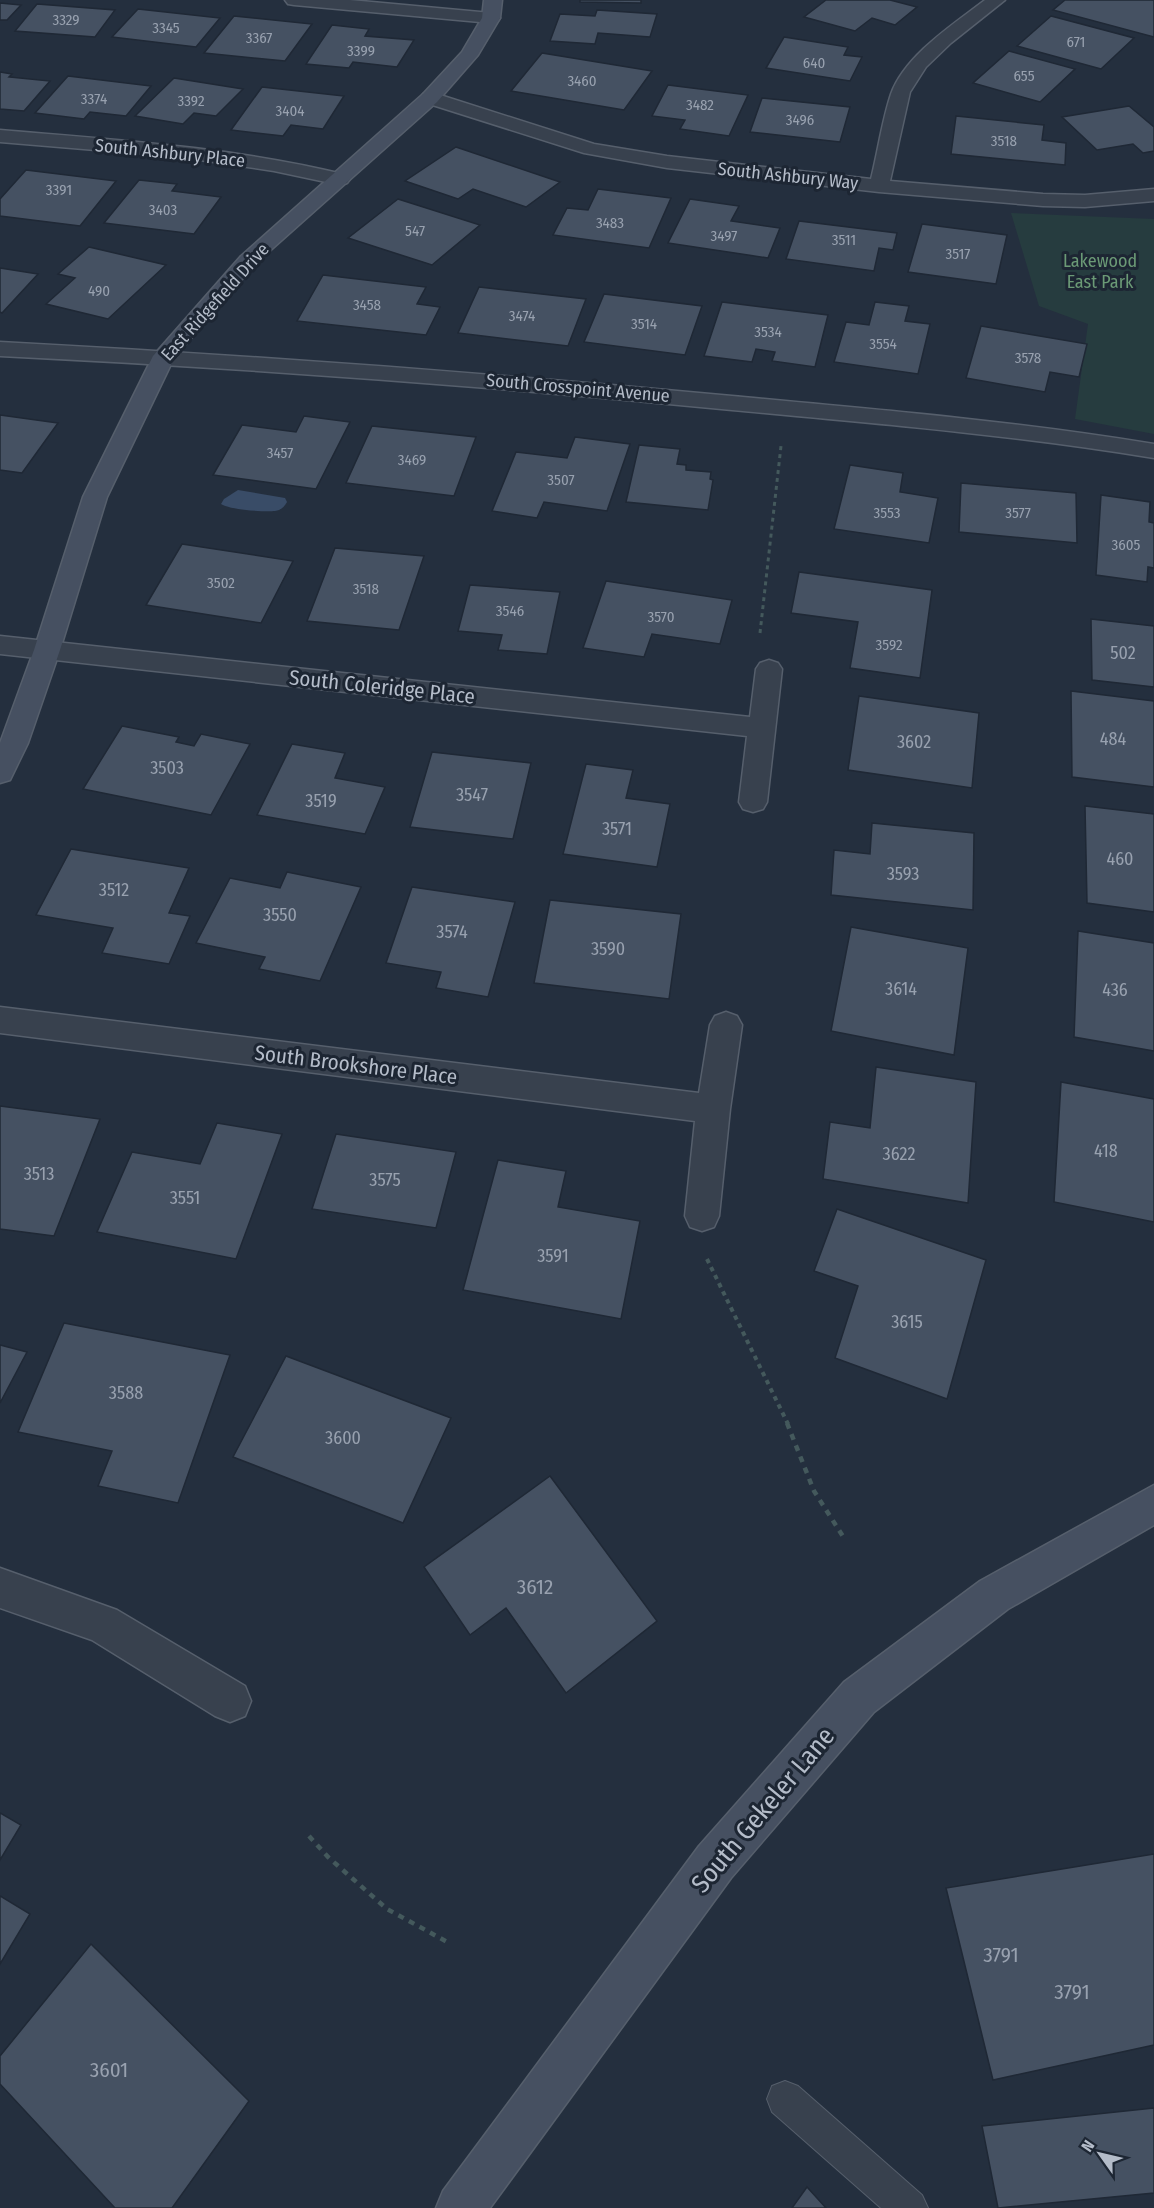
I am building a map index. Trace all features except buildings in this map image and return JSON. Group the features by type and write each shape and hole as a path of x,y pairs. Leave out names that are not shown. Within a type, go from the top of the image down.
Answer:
{"street":[{"path":"294,0 492,9"},
{"path":"879,186 901,92 919,64 945,39 996,0"},
{"name":"East Ridgefield Drive","path":"0,773 14,743 47,650 95,497 164,357 248,260 430,98 469,56 492,9"},
{"name":"South Ashbury Way","path":"430,98 591,149 668,162 879,186 1043,200 1085,201 1154,195"},
{"name":"South Ashbury Place","path":"0,136 179,151 274,165 340,179"},
{"name":"South Crosspoint Avenue","path":"0,349 164,357 518,382 1064,435 1154,451"},
{"name":"South Coleridge Place","path":"0,645 763,728"},
{"path":"753,802 769,669"},
{"name":"South Brookshore Place","path":"0,1020 713,1109"},
{"path":"702,1216 713,1109 726,1025"},
{"name":"South Gekeler Lane","path":"460,2208 715,1862 859,1697 994,1595 1154,1504"},
{"path":"0,1588 103,1624 230,1701"}],"lane":[{"path":"785,2099 909,2208"}],"path":[{"path":"759,642 782,444"},
{"path":"706,1256 790,1429 814,1491 844,1538"},
{"path":"309,1836 328,1857 387,1909 451,1944"}],"green space":[{"name":"Lakewood East Park","path":"1011,213 1154,219 1154,434 1075,419 1088,324 1039,306"}],"water":[{"path":"238,490 285,498 287,502 281,509 275,511 239,509 221,504 224,499"}]}
